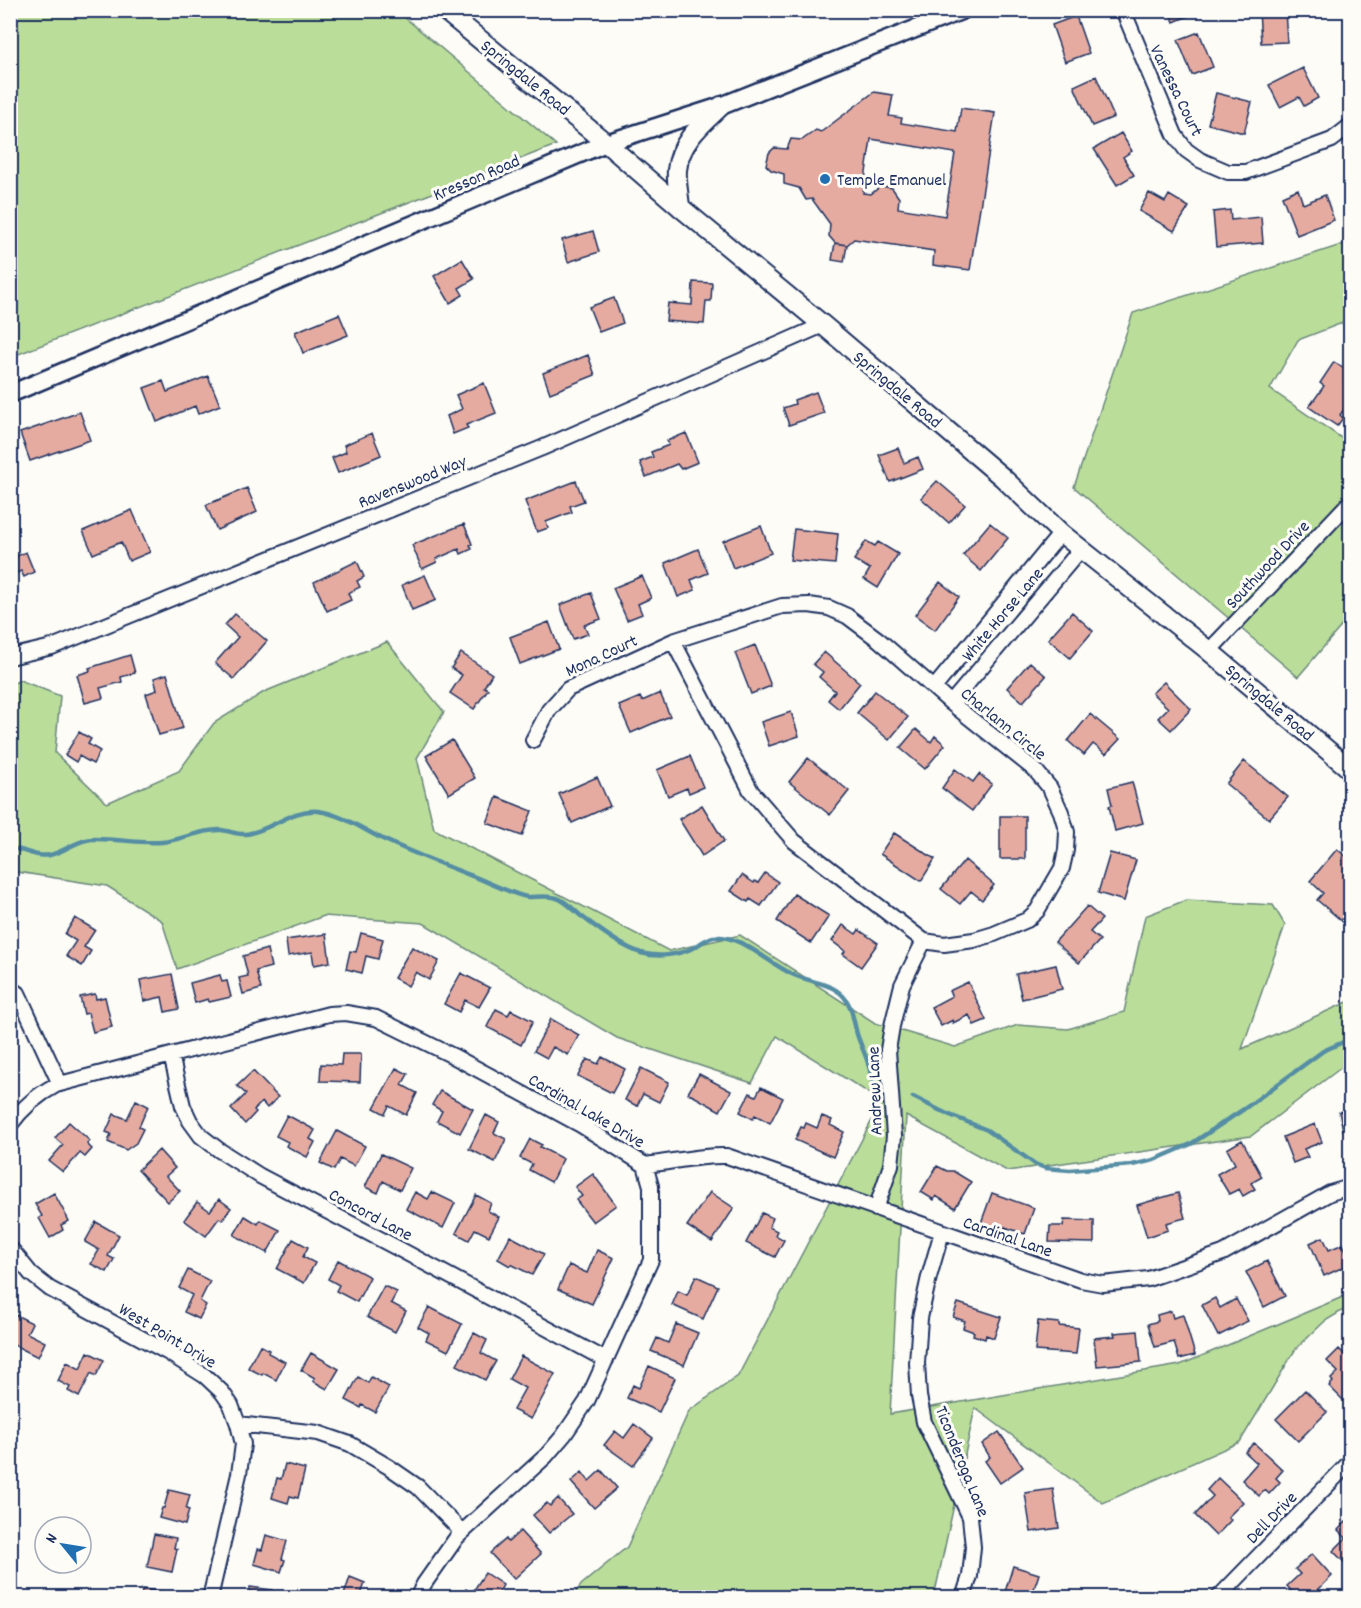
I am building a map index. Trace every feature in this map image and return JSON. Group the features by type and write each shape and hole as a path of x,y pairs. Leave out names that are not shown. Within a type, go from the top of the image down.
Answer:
{"main road":[{"name":"Springdale Road","path":"444,10 823,325 1002,477 1061,533 1209,651 1350,769"},
{"path":"680,207 677,170 683,148 696,129 721,106"}],"street":[{"name":"Kresson Road","path":"10,394 606,143 721,106 963,10"},
{"name":"Vanessa Court","path":"1123,10 1175,135 1186,150 1200,160 1228,172 1246,172 1332,140 1350,126"},
{"name":"Ravenswood Way","path":"10,657 52,647 531,452 823,325"},
{"name":"Southwood Drive","path":"1209,651 1350,502"},
{"name":"White Horse Lane","path":"934,688 1061,533"},
{"name":"White Horse Lane","path":"951,703 1081,549"},
{"name":"Charlann Circle","path":"673,641 782,606 809,605 829,609 847,616 879,640 951,703 1035,770 1050,788 1061,812 1066,832 1066,850 1062,868 1037,911 1027,920 974,940 944,944 924,941"},
{"name":"Mona Court","path":"533,740 549,710 568,689 673,641"},
{"path":"673,641 751,791 794,841 924,941"},
{"name":"Andrew Lane","path":"876,1209 891,1165 894,1136 888,1050 892,1026 902,985 924,941"},
{"path":"10,1125 39,1094 60,1084 18,993"},
{"name":"Cardinal Lake Drive","path":"60,1084 329,1014 346,1013 376,1018 453,1056 581,1125 645,1165 651,1186 651,1260 587,1401 564,1435 546,1456 457,1537 417,1598"},
{"name":"Concord Lane","path":"171,1055 183,1106 190,1121 201,1136 219,1150 260,1176 606,1360"},
{"name":"Cardinal Lane","path":"645,1165 678,1162 708,1155 727,1156 1081,1281 1102,1284 1148,1279 1223,1253 1330,1193 1350,1187"},
{"name":"Ticonderoga Lane","path":"942,1232 920,1318 917,1363 919,1396 924,1422 970,1517 973,1547 970,1576 963,1598"},
{"name":"West Point Drive","path":"10,1248 31,1274 50,1289 167,1352 205,1376 222,1392 231,1405 243,1444 239,1474 210,1598"},
{"path":"238,1424 318,1433 350,1444 418,1487 462,1532"},
{"name":"Dell Drive","path":"1218,1598 1350,1462"}],"green space":[{"path":"11,10 397,11 556,145 11,357"},
{"path":"1350,242 1350,320 1298,340 1270,389 1350,444 1350,616 1298,677 1074,487 1133,313"},
{"path":"387,642 444,712 417,758 434,829 669,951 740,935 875,1023 955,1047 1018,1025 1068,1029 1124,1012 1145,916 1186,900 1273,905 1285,925 1242,1049 1350,1001 1350,1061 1251,1136 1007,1171 906,1116 890,1414 1180,1365 1350,1294 1350,1306 1325,1321 1295,1350 1240,1442 1103,1503 975,1408 934,1597 572,1597 581,1585 627,1547 689,1411 738,1376 882,1101 777,1036 752,1083 617,1038 423,923 324,916 177,969 162,921 107,886 11,871 10,685 20,680 60,696 55,753 107,803 179,771 214,723 264,692"}],"building":[{"path":"1169,10 1200,10 1200,11 1174,22"},
{"path":"1259,10 1285,10 1287,42 1261,43"},
{"path":"1076,16 1089,53 1065,62 1052,25"},
{"path":"1199,32 1213,67 1192,75 1178,40"},
{"path":"1303,68 1318,98 1304,106 1299,97 1280,107 1269,85"},
{"path":"1096,76 1114,117 1092,126 1074,86"},
{"name":"Temple Emanuel","path":"874,92 893,95 889,116 902,118 901,123 957,132 961,108 995,113 970,270 933,265 934,251 854,239 847,245 835,243 829,236 830,224 812,199 806,200 799,188 784,184 784,174 771,170 766,165 769,153 774,148 787,149 791,139 802,140 816,130 821,132","holes":["871,139 955,153 945,216 898,208 899,198 892,188 881,186 871,194 863,193"]},
{"path":"1216,93 1252,102 1244,133 1208,124"},
{"path":"1121,133 1132,151 1123,157 1134,175 1117,185 1094,149"},
{"path":"1298,189 1303,204 1325,195 1334,220 1297,235 1282,196"},
{"path":"1149,193 1165,202 1169,195 1189,207 1174,231 1139,211"},
{"path":"1230,210 1231,220 1261,217 1263,243 1216,247 1213,212"},
{"path":"593,231 599,252 568,262 562,240"},
{"path":"835,243 847,245 844,262 832,260"},
{"path":"462,259 474,279 459,288 463,295 450,303 434,276"},
{"path":"693,282 712,283 711,301 706,301 704,324 666,321 668,303 692,305"},
{"path":"614,298 623,323 599,332 589,307"},
{"path":"339,314 348,335 303,353 295,332"},
{"path":"588,355 595,375 550,393 543,373"},
{"path":"1334,362 1350,373 1344,381 1350,385 1350,403 1340,415 1343,418 1337,426 1309,407 1324,386 1320,383"},
{"path":"208,376 220,405 198,414 195,406 157,422 144,388 163,381 167,392"},
{"path":"484,383 496,413 466,425 468,428 453,434 447,416 462,409 456,395"},
{"path":"816,392 824,413 789,425 783,408 795,404 794,400"},
{"path":"80,412 90,440 30,461 20,433"},
{"path":"372,433 381,455 338,473 332,458 346,452 344,445"},
{"path":"686,433 698,462 681,469 677,464 646,477 640,462 653,457 651,452 669,445 667,441"},
{"path":"898,448 904,463 918,457 923,469 890,482 879,455"},
{"path":"576,481 584,501 570,506 572,512 546,522 548,528 537,532 525,501"},
{"path":"937,481 965,505 949,523 921,498"},
{"path":"247,488 257,512 217,530 206,505"},
{"path":"132,510 150,552 129,561 121,542 93,554 83,531"},
{"path":"990,523 1008,538 981,571 963,555"},
{"path":"464,524 472,549 461,554 459,549 436,559 437,562 422,569 412,545"},
{"path":"761,526 771,553 733,568 723,541"},
{"path":"794,529 838,534 835,564 790,560"},
{"path":"866,541 875,546 878,542 898,554 878,588 864,579 870,569 854,560"},
{"path":"698,549 708,573 691,580 695,590 678,597 665,563"},
{"path":"26,552 34,572 24,577 21,571 10,576 10,559"},
{"path":"357,561 364,577 357,581 360,587 348,593 351,600 327,611 314,582"},
{"path":"425,575 436,600 412,610 402,585"},
{"path":"642,576 651,598 638,604 642,614 627,620 613,588"},
{"path":"940,582 959,597 935,630 915,615"},
{"path":"591,593 601,619 584,625 588,634 573,639 560,605"},
{"path":"1072,612 1093,631 1070,658 1048,639"},
{"path":"235,614 267,641 234,679 215,663 238,637 225,625"},
{"path":"549,622 559,649 520,664 510,637"},
{"path":"755,645 771,686 751,694 735,653"},
{"path":"824,652 860,683 839,709 828,700 835,691 819,677 823,672 813,664"},
{"path":"461,653 492,674 484,687 488,689 474,709 450,693 462,675 451,668"},
{"path":"130,655 135,673 121,677 122,682 100,688 103,698 85,703 77,675 90,671 89,668"},
{"path":"1030,662 1046,676 1023,702 1007,688"},
{"path":"167,674 183,728 159,735 146,694 157,690 154,678"},
{"path":"1164,682 1191,709 1171,730 1158,718 1168,708 1152,693"},
{"path":"875,691 908,717 889,740 857,713"},
{"path":"660,693 670,716 631,733 619,706 640,697 642,701"},
{"path":"791,712 799,736 769,746 761,722"},
{"path":"1090,714 1120,739 1106,754 1093,744 1084,755 1068,741"},
{"path":"916,729 931,742 935,736 945,745 925,769 900,748"},
{"path":"79,732 91,739 88,744 100,751 93,764 79,756 76,762 65,755"},
{"path":"452,740 475,778 449,794 426,756"},
{"path":"690,756 703,787 689,793 687,788 668,796 657,770"},
{"path":"808,758 849,791 830,815 789,782"},
{"path":"1244,761 1288,797 1269,819 1226,784"},
{"path":"955,769 973,782 979,774 992,784 972,811 942,788"},
{"path":"597,777 610,806 572,823 559,794"},
{"path":"1132,782 1143,823 1115,831 1109,806 1112,805 1108,788"},
{"path":"497,797 532,811 522,836 487,823"},
{"path":"702,805 724,841 702,856 679,819"},
{"path":"1000,816 1025,816 1025,859 1000,859"},
{"path":"894,833 935,859 921,881 880,854"},
{"path":"1337,849 1350,860 1350,928 1317,900 1323,893 1310,881"},
{"path":"1110,853 1136,860 1124,901 1098,893"},
{"path":"965,860 994,885 982,900 971,891 960,904 941,889"},
{"path":"765,873 778,882 761,906 750,899 748,902 731,891 742,875 758,883"},
{"path":"794,894 829,916 811,943 777,921"},
{"path":"1087,906 1102,919 1090,932 1100,940 1079,963 1055,942"},
{"path":"75,918 95,930 84,947 91,951 82,966 66,956 76,941 65,934"},
{"path":"843,925 856,934 859,930 878,943 861,967 843,954 845,951 832,941"},
{"path":"361,933 383,939 378,959 366,956 362,973 346,969 350,951 356,952"},
{"path":"326,934 330,962 314,965 312,952 288,956 286,940"},
{"path":"412,947 439,961 429,980 416,972 408,986 394,978"},
{"path":"267,949 271,967 256,971 261,989 243,994 239,978 248,976 243,956"},
{"path":"1056,965 1062,989 1022,999 1016,974"},
{"path":"461,973 490,988 479,1007 465,1000 459,1012 444,1004"},
{"path":"172,974 179,1009 165,1012 162,997 144,1001 140,980"},
{"path":"220,975 222,982 227,981 231,997 209,1002 208,999 195,1003 190,983"},
{"path":"968,982 986,1020 974,1025 969,1015 941,1026 931,1007 952,996 949,991"},
{"path":"95,994 96,999 105,997 112,1027 93,1032 88,1013 84,1014 80,997"},
{"path":"496,1009 508,1015 511,1010 533,1021 521,1045 487,1027"},
{"path":"551,1019 579,1035 568,1055 553,1047 547,1058 534,1051"},
{"path":"342,1054 361,1054 360,1082 320,1081 321,1064 341,1065"},
{"path":"602,1057 625,1069 612,1093 578,1076 587,1059 598,1064"},
{"path":"396,1068 408,1074 402,1085 417,1093 406,1115 389,1106 385,1114 374,1108"},
{"path":"641,1068 669,1082 659,1102 643,1094 637,1106 625,1100"},
{"path":"253,1071 278,1097 267,1108 262,1102 245,1124 231,1109 246,1094 237,1086"},
{"path":"699,1074 731,1091 720,1111 688,1093"},
{"path":"761,1087 783,1098 770,1123 755,1115 753,1119 740,1112 750,1093 756,1096"},
{"path":"440,1091 473,1109 460,1133 437,1121 442,1111 432,1105"},
{"path":"136,1100 148,1106 139,1127 143,1129 136,1143 126,1150 108,1142 111,1134 106,1132 114,1114 127,1119"},
{"path":"1350,1109 1350,1141 1346,1142 1339,1112"},
{"path":"287,1115 315,1130 310,1139 315,1142 307,1157 286,1146 288,1142 276,1136"},
{"path":"486,1115 499,1122 494,1133 506,1139 495,1162 469,1149"},
{"path":"822,1116 832,1120 830,1125 844,1132 833,1157 795,1140 801,1127 804,1128 806,1123 817,1128"},
{"path":"69,1122 90,1141 87,1144 92,1149 85,1157 80,1153 63,1172 49,1161 63,1145 55,1138"},
{"path":"1315,1124 1322,1142 1304,1149 1308,1157 1293,1163 1283,1137"},
{"path":"337,1131 365,1146 354,1166 340,1159 334,1170 320,1163"},
{"path":"530,1139 563,1159 551,1182 529,1170 532,1164 520,1158"},
{"path":"1242,1140 1262,1177 1251,1183 1255,1189 1243,1196 1239,1189 1229,1194 1217,1174 1235,1164 1227,1149"},
{"path":"159,1150 175,1168 166,1176 180,1191 168,1202 138,1170"},
{"path":"381,1154 411,1168 400,1190 383,1181 378,1193 365,1187"},
{"path":"937,1166 953,1171 971,1182 955,1208 936,1196 934,1200 921,1192"},
{"path":"593,1174 616,1205 593,1222 576,1200 582,1196 575,1187"},
{"path":"415,1192 428,1199 432,1192 455,1203 443,1228 406,1209"},
{"path":"710,1192 734,1208 712,1242 687,1226"},
{"path":"54,1193 69,1221 61,1225 63,1230 50,1238 39,1218 42,1216 35,1204"},
{"path":"992,1193 1034,1208 1025,1234 1005,1227 1004,1231 981,1223"},
{"path":"1178,1193 1185,1218 1166,1223 1168,1230 1147,1237 1137,1205"},
{"path":"476,1195 491,1203 488,1211 499,1217 489,1236 475,1229 469,1240 456,1233"},
{"path":"219,1199 231,1208 222,1220 219,1218 206,1236 184,1220 197,1202 210,1211"},
{"path":"762,1213 773,1218 769,1227 777,1231 775,1235 784,1240 775,1257 746,1243"},
{"path":"245,1216 258,1224 260,1220 280,1230 267,1253 234,1235"},
{"path":"1064,1220 1094,1221 1094,1243 1049,1242 1050,1226 1063,1226"},
{"path":"96,1222 119,1235 108,1256 114,1259 107,1272 91,1264 99,1250 85,1242"},
{"path":"510,1236 544,1254 532,1275 498,1259"},
{"path":"1323,1237 1329,1250 1343,1244 1350,1262 1324,1276 1310,1243"},
{"path":"293,1239 308,1247 303,1257 315,1263 304,1283 277,1269"},
{"path":"597,1250 614,1258 592,1304 558,1289 569,1265 587,1273"},
{"path":"338,1260 370,1277 357,1302 336,1291 339,1285 328,1279"},
{"path":"1267,1261 1285,1296 1264,1307 1246,1272"},
{"path":"188,1270 210,1281 200,1301 206,1305 199,1319 184,1312 192,1295 179,1288"},
{"path":"696,1276 718,1286 703,1319 672,1305 678,1291 687,1295"},
{"path":"384,1286 397,1292 391,1303 406,1311 395,1332 367,1317"},
{"path":"1215,1298 1220,1308 1236,1299 1248,1321 1218,1336 1202,1305"},
{"path":"958,1303 1001,1317 994,1338 986,1335 985,1339 963,1328 965,1321 953,1317"},
{"path":"429,1307 462,1324 448,1351 426,1340 429,1333 418,1327"},
{"path":"1171,1311 1173,1318 1183,1315 1195,1355 1179,1359 1174,1342 1155,1347 1148,1324 1158,1321 1157,1315"},
{"path":"14,1314 32,1323 27,1333 45,1342 38,1357 10,1343 10,1320"},
{"path":"1038,1321 1079,1328 1076,1354 1035,1351"},
{"path":"676,1324 698,1333 684,1365 651,1351 657,1338 668,1343"},
{"path":"1138,1331 1141,1362 1097,1366 1094,1338"},
{"path":"474,1333 487,1340 481,1353 496,1361 485,1380 457,1365"},
{"path":"260,1345 269,1350 268,1353 285,1362 276,1380 248,1368"},
{"path":"1339,1349 1350,1360 1350,1396 1345,1402 1329,1386 1333,1382 1331,1379 1338,1372 1327,1361"},
{"path":"88,1352 104,1360 96,1376 91,1373 79,1397 68,1391 70,1387 58,1381 67,1362 80,1369"},
{"path":"311,1353 339,1369 327,1389 313,1381 315,1378 301,1370"},
{"path":"521,1356 555,1374 531,1419 513,1410 525,1388 509,1379"},
{"path":"649,1366 675,1378 659,1412 627,1398 633,1385 639,1388"},
{"path":"358,1377 368,1383 371,1377 389,1387 375,1412 346,1400"},
{"path":"1305,1390 1327,1412 1298,1441 1276,1419"},
{"path":"634,1424 653,1438 633,1466 604,1445 615,1431 624,1438"},
{"path":"999,1432 1023,1467 1000,1483 985,1461 990,1457 982,1444"},
{"path":"1254,1443 1283,1470 1276,1478 1280,1482 1269,1494 1265,1490 1259,1496 1242,1480 1257,1463 1245,1452"},
{"path":"285,1464 305,1469 298,1498 290,1496 288,1503 272,1498 277,1478 281,1479"},
{"path":"601,1470 617,1488 594,1508 571,1482 582,1472 589,1481"},
{"path":"1218,1478 1243,1502 1228,1517 1231,1520 1216,1536 1195,1515 1213,1496 1207,1490"},
{"path":"1053,1489 1059,1528 1031,1532 1025,1493"},
{"path":"169,1490 190,1495 185,1525 159,1518"},
{"path":"558,1498 572,1514 549,1533 533,1515 547,1503 550,1506"},
{"path":"1348,1520 1350,1523 1350,1568 1333,1551 1346,1538 1338,1530"},
{"path":"520,1531 541,1554 514,1579 490,1553 506,1539 508,1542"},
{"path":"154,1534 176,1538 174,1548 177,1549 172,1572 147,1567"},
{"path":"266,1535 287,1541 281,1572 254,1564 258,1549 262,1550"},
{"path":"1312,1554 1332,1576 1310,1598 1298,1598 1287,1586 1300,1574 1295,1569"},
{"path":"1013,1566 1039,1574 1031,1598 1010,1598 1004,1595"},
{"path":"485,1573 503,1585 496,1598 460,1598 466,1589 472,1593"},
{"path":"350,1577 365,1583 360,1598 343,1598"},
{"path":"250,1587 272,1590 271,1598 249,1598"},
{"path":"142,1589 161,1591 160,1598 141,1598"},
{"path":"1135,1589 1136,1598 1094,1598"}],"waterway":[{"path":"10,848 45,856 92,839 135,842 169,841 214,830 246,834 264,829 299,813 308,811 327,813 345,819 410,851 510,892 527,897 560,899 610,937 641,953 676,954 710,938 723,937 744,945 794,975 831,987 842,994 849,1004 872,1080 883,1093"},
{"path":"913,1097 987,1130 1035,1164 1045,1168 1070,1170 1132,1165 1154,1160 1191,1144 1244,1109 1323,1051 1350,1039"}],"place":[{"name":"Temple Emanuel","path":"825,179"}]}
